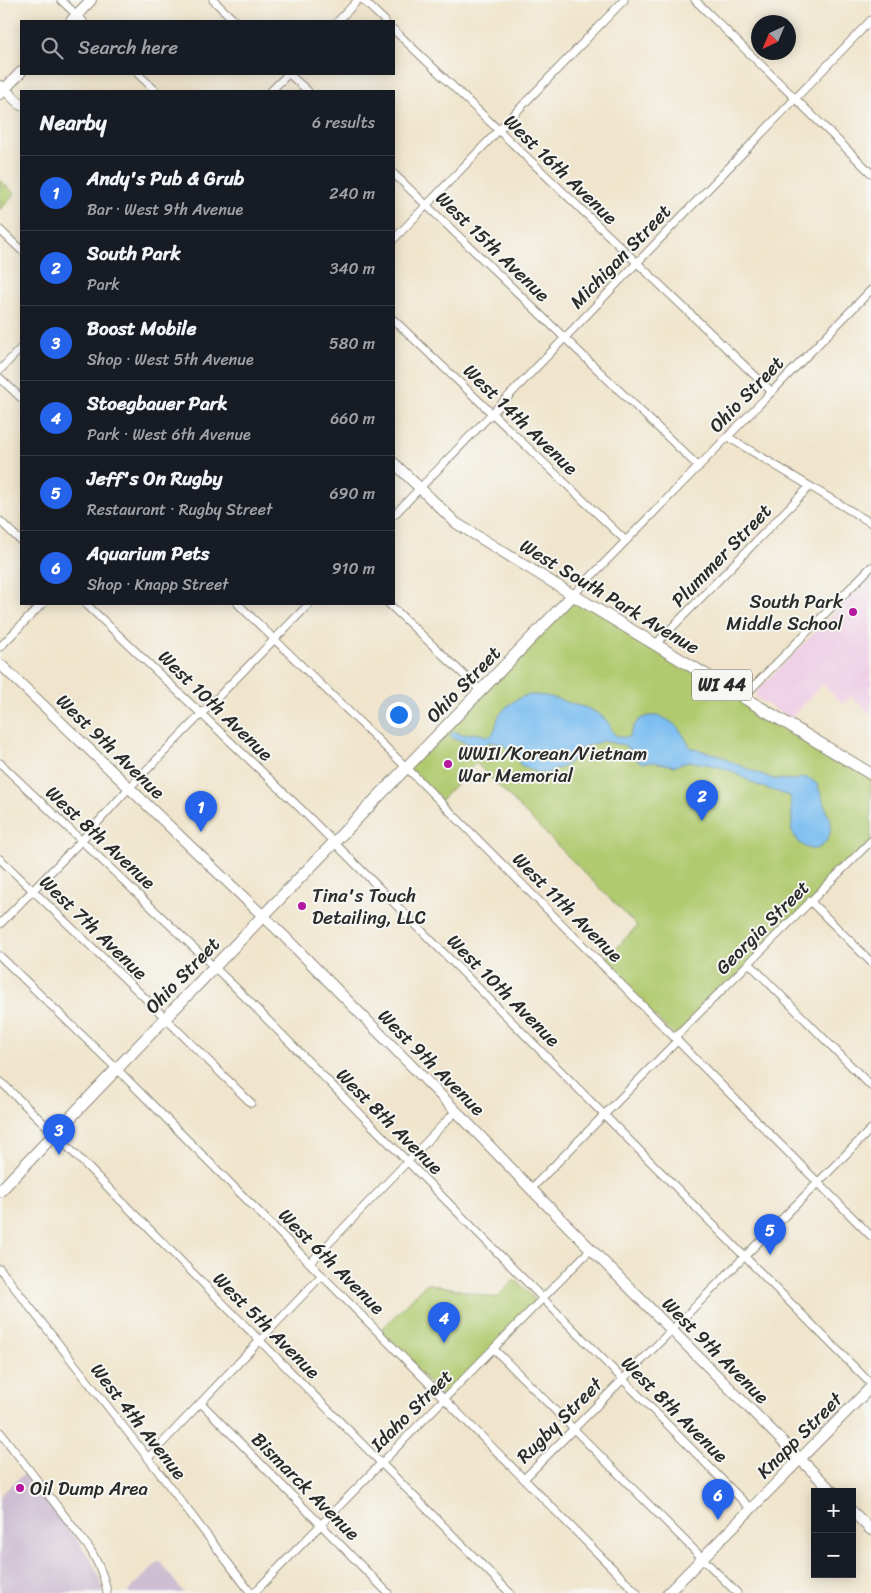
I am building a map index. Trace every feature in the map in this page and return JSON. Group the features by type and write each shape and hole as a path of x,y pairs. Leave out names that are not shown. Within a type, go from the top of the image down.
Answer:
{"main road":[{"path":"77,19 91,0"},
{"path":"20,73 2,89 20,104"},
{"name":"West South Park Avenue","path":"395,464 462,528 871,774"},
{"name":"Ohio Street","path":"0,1191 573,595"},
{"name":"West 9th Avenue","path":"0,664 263,916 829,1488"},
{"name":"Knapp Street","path":"668,1593 871,1385"},
{"path":"856,1515 871,1530"}],"street":[{"path":"61,0 77,19"},
{"path":"214,0 234,20"},
{"path":"339,20 358,0"},
{"path":"363,0 384,20"},
{"path":"395,237 624,0"},
{"path":"695,0 871,173"},
{"name":"Michigan Street","path":"395,514 871,20"},
{"name":"West 16th Avenue","path":"395,31 772,392"},
{"path":"139,75 155,90"},
{"path":"271,90 287,75"},
{"path":"289,75 307,90"},
{"name":"West 15th Avenue","path":"395,175 699,467"},
{"path":"0,230 20,249"},
{"name":"Ohio Street","path":"573,595 871,290"},
{"name":"West 14th Avenue","path":"395,321 626,541"},
{"path":"0,370 20,349"},
{"path":"0,378 20,397"},
{"path":"728,438 871,523"},
{"name":"Plummer Street","path":"656,645 809,487"},
{"path":"0,521 20,540"},
{"path":"744,698 871,566"},
{"path":"0,647 41,605"},
{"name":"West 10th Avenue","path":"87,605 280,788 871,1385"},
{"name":"West 11th Avenue","path":"239,605 407,768 871,1236"},
{"path":"0,924 201,713 308,605"},
{"path":"390,605 481,691"},
{"name":"West 8th Avenue","path":"0,763 214,967 751,1509"},
{"name":"Georgia Street","path":"532,1189 749,963 871,841"},
{"name":"West 7th Avenue","path":"0,859 166,1018 251,1103"},
{"path":"810,902 871,962"},
{"name":"West 6th Avenue","path":"0,956 117,1069 637,1593"},
{"path":"749,963 871,1086"},
{"name":"West 5th Avenue","path":"0,1081 510,1593"},
{"path":"310,1263 456,1110"},
{"name":"Rugby Street","path":"524,1479 871,1129"},
{"name":"Idaho Street","path":"253,1593 591,1249"},
{"name":"West 4th Avenue","path":"0,1269 253,1593"},
{"path":"148,1458 322,1275"},
{"path":"494,1349 737,1593"},
{"name":"Bismarck Avenue","path":"200,1403 388,1593"},
{"path":"0,1432 90,1549 102,1571 108,1593"}],"shaded area":[{"name":"South Park Middle School","path":"871,576 871,715 851,696 843,704 822,684 791,718 758,699 757,691"},
{"path":"26,1473 88,1555 99,1575 103,1593 0,1593 0,1496"},
{"path":"159,1561 184,1593 127,1593"}],"green space":[{"path":"0,180 15,194 0,210"},
{"path":"574,595 871,774 871,841 675,1037 602,963 637,926 476,763 440,801 407,768"},
{"path":"515,1279 532,1296 536,1304 445,1399 379,1332 427,1283 496,1298"}],"water":[{"path":"529,695 553,698 589,709 605,719 615,735 623,737 629,737 639,720 644,717 660,717 670,721 678,728 691,748 719,755 731,762 773,779 795,780 804,777 812,780 817,784 827,810 826,812 830,818 831,825 827,840 816,849 809,849 801,844 792,831 790,796 759,786 727,769 689,761 675,766 654,762 642,763 632,756 629,749 624,745 603,741 583,747 565,766 547,773 539,773 521,765 503,744 488,742 478,747 455,740 450,735 454,731 462,735 476,733 488,737 493,733 499,716 508,705"}],"place":[{"name":"South Park Middle School","path":"853,612"},
{"name":"WWII/Korean/Vietnam War Memorial","path":"448,764"},
{"name":"South Park","path":"702,821"},
{"name":"Andy's Pub & Grub","path":"201,832"},
{"name":"Tina's Touch Detailing, LLC","path":"302,906"},
{"name":"Boost Mobile","path":"59,1155"},
{"name":"Jeff's On Rugby","path":"770,1255"},
{"name":"Stoegbauer Park","path":"444,1343"},
{"name":"Oil Dump Area","path":"20,1488"},
{"name":"Aquarium Pets","path":"718,1520"}]}
